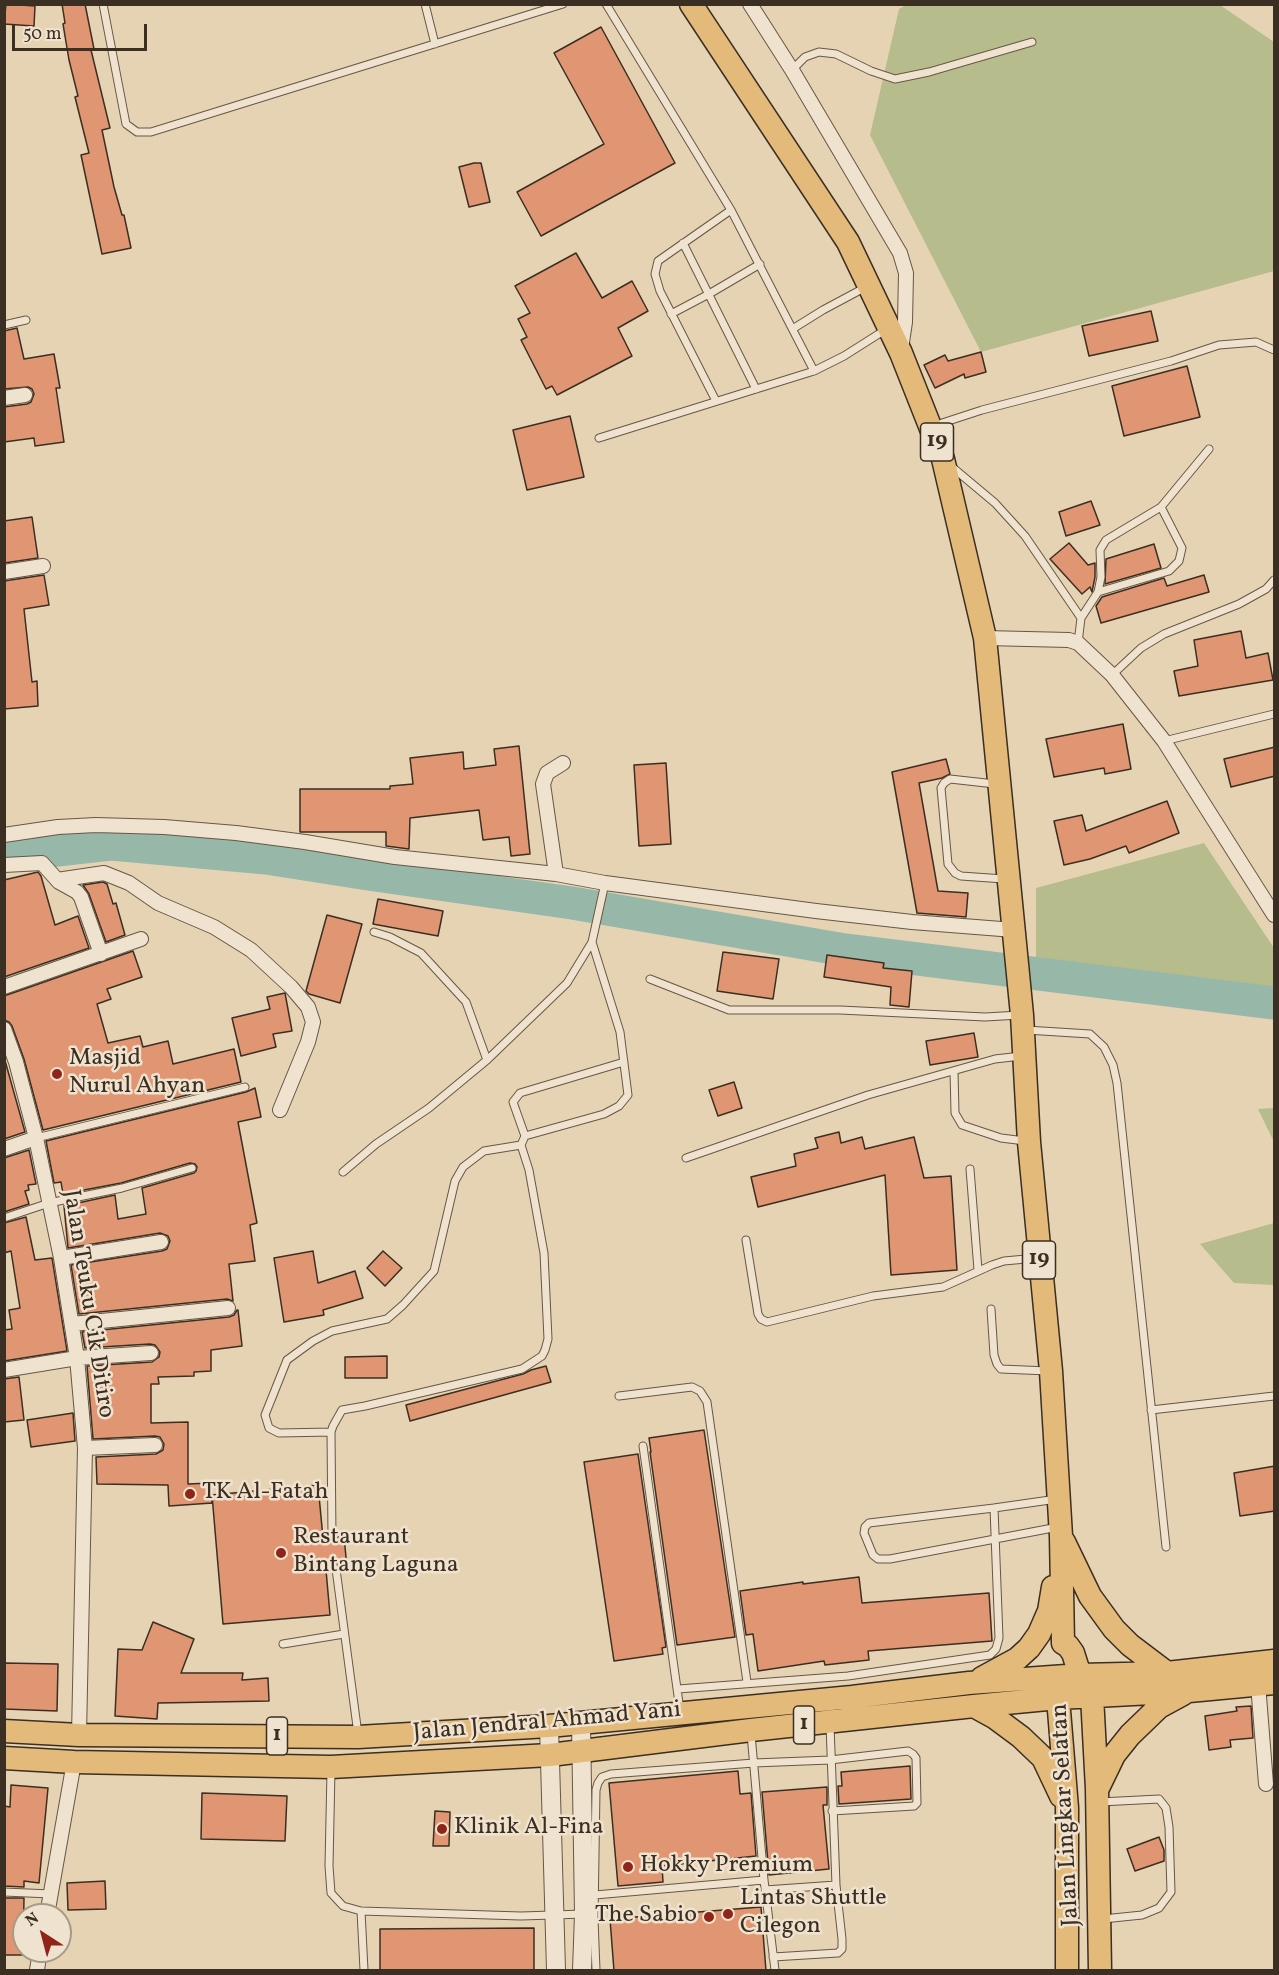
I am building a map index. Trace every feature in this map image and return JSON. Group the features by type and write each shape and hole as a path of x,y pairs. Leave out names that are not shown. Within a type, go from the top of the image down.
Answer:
{"highway":[{"name":"19","path":"691,4 848,242 901,353 943,459 985,638 1026,1055 1029,1142 1051,1371 1061,1536 1063,1643"},
{"name":"19","path":"1061,1536 1090,1596 1114,1629 1130,1645 1167,1673"},
{"name":"19","path":"969,1683 1017,1659 1039,1634 1049,1611 1061,1536"},
{"name":"Jalan Lingkar Selatan","path":"1068,1971 1067,1808 1058,1698 1043,1678 1056,1647 1063,1643 1073,1653 1080,1676 1092,1696 1097,1796 1100,1971"},
{"name":"1","path":"1080,1676 1167,1673 1275,1661"},
{"name":"Jalan Jendral Ahmad Yani","path":"4,1758 74,1762 331,1767 550,1755 830,1722 911,1702 969,1683 1080,1676"},
{"name":"1","path":"1092,1696 1189,1691 1266,1683"},
{"name":"1","path":"1097,1796 1114,1755 1130,1735 1159,1707 1189,1691"},
{"name":"Jalan Jendral Ahmad Yani","path":"4,1731 79,1735 358,1737 549,1726 680,1712 911,1702 974,1706 1092,1696"},
{"path":"974,1706 994,1717 1021,1737 1043,1758 1067,1808"}],"street":[{"path":"752,5 900,253 906,273 905,322 901,353"},
{"path":"4,398 25,395"},
{"path":"4,572 43,566"},
{"path":"985,638 1069,640 1078,643 1112,675 1164,741 1275,915"},
{"path":"556,874 543,784 547,773 563,763"},
{"path":"4,836 58,827 96,825 236,833 395,856 556,874 816,911 1014,934"},
{"path":"4,866 42,863 57,880 77,892 81,897 101,954"},
{"path":"57,880 104,873 129,883 158,903 214,927 251,950 291,987 308,1007 314,1022 280,1110"},
{"path":"4,987 141,939"},
{"name":"Jalan Teuku Cik Ditiro","path":"4,1029 10,1063 36,1138 61,1258 77,1358 86,1448 79,1735"},
{"path":"4,1149 36,1138"},
{"path":"61,1258 161,1242"},
{"path":"72,1324 228,1308"},
{"path":"4,1370 77,1358 151,1353"},
{"path":"86,1448 155,1445"},
{"path":"1266,1683 1266,1784"},
{"path":"581,1723 584,1914 582,1971"},
{"path":"549,1726 556,1971"},
{"path":"49,1903 74,1762"}],"lane":[{"path":"104,4 126,124 137,132 151,132 563,4"},
{"path":"425,4 435,44"},
{"path":"606,4 731,210 794,328 814,371"},
{"path":"792,70 805,57 819,52 836,54 871,71 895,79 929,72 1032,42"},
{"path":"716,401 671,314 655,274 658,261 731,210"},
{"path":"684,243 756,389"},
{"path":"671,314 760,264"},
{"path":"794,328 869,285"},
{"path":"4,325 26,320"},
{"path":"599,438 814,371 844,356 889,328"},
{"path":"930,427 982,410 1172,361 1219,345 1256,342 1275,350"},
{"path":"1078,643 1081,618 1098,592 1101,577 1100,550 1107,540 1161,507 1209,449"},
{"path":"943,459 995,503 1025,536 1081,618"},
{"path":"1098,592 1169,571 1179,561 1182,548 1161,507"},
{"path":"1112,675 1141,648 1164,634 1239,604 1266,589 1275,580"},
{"path":"1164,741 1275,714"},
{"path":"1001,784 950,779 941,788 948,864 954,873 961,876 1009,879"},
{"path":"343,1172 376,1144 429,1108 487,1060 567,983 592,942 605,882"},
{"path":"374,932 390,937 421,953 466,1002 487,1060"},
{"path":"525,1136 604,1114 619,1106 628,1095 620,1032 592,942"},
{"path":"650,979 729,1010 840,1010 985,1017 1090,1034 1104,1047 1113,1065 1118,1095 1166,1547"},
{"path":"686,1158 868,1095 994,1059 1026,1055"},
{"path":"332,1538 331,1432 342,1410 522,1369 542,1356 548,1339 544,1253 529,1170 521,1145 525,1136 513,1102 520,1093 624,1062"},
{"path":"954,1071 956,1113 962,1125 1001,1138 1029,1142"},
{"path":"36,1138 245,1087"},
{"path":"331,1432 279,1433 269,1428 265,1415 287,1360 313,1341 332,1331 387,1319 403,1305 434,1271 455,1181 463,1167 484,1151 521,1145"},
{"path":"4,1218 49,1203 122,1188 192,1168"},
{"path":"970,1168 978,1270"},
{"path":"746,1240 758,1314 760,1319 767,1322 873,1296 943,1287 978,1270 1004,1261 1039,1258"},
{"path":"991,1310 996,1365 1001,1369 1051,1371"},
{"path":"619,1396 692,1387 700,1390 707,1402 747,1682"},
{"path":"1151,1410 1275,1396"},
{"path":"644,1446 680,1712"},
{"path":"1059,1499 869,1523 864,1533 873,1555 878,1559 933,1552 996,1540 1061,1536"},
{"path":"678,1689 848,1676 990,1655 996,1649 999,1638 994,1508"},
{"path":"336,1569 358,1737"},
{"path":"283,1644 344,1634"},
{"path":"773,1958 838,1953 842,1949 832,1811 830,1722"},
{"path":"751,1730 764,1880 775,1971"},
{"path":"596,1971 596,1790 597,1783 602,1777 611,1773 830,1760 908,1751 916,1758 917,1803 914,1806 832,1811"},
{"path":"331,1767 329,1866 331,1893 343,1906 361,1911 521,1916 584,1914"},
{"path":"1097,1796 1159,1799 1167,1808 1171,1892 1159,1908 1142,1915 1100,1920"},
{"path":"595,1895 764,1880"},
{"path":"765,1890 836,1885"},
{"path":"4,1892 51,1894"},
{"path":"361,1911 364,1971"}],"green space":[{"path":"906,5 1220,5 1274,42 1274,271 981,352 870,135 899,9"},
{"path":"1204,843 1274,948 1274,989 1036,958 1036,888"},
{"path":"1274,1108 1274,1142 1258,1109"},
{"path":"1274,1223 1274,1285 1234,1283 1200,1244"}],"building":[{"path":"6,4 35,6 34,26 4,24"},
{"path":"62,4 85,4 94,49 91,50 110,128 102,130 114,187 122,215 124,215 131,248 102,254 81,155 89,153 75,97 78,96 69,60"},
{"path":"601,27 675,163 541,236 517,192 604,144 554,53"},
{"path":"481,163 490,202 469,207 459,167"},
{"path":"576,253 602,298 632,281 648,311 618,328 632,356 557,395 552,386 546,389 521,340 527,337 518,319 530,313 515,286"},
{"path":"1151,311 1158,341 1089,356 1082,326"},
{"path":"17,328 24,359 54,354 60,388 56,388 64,442 35,446 34,438 4,442 4,407 27,404 31,402 34,394 28,387 4,389 4,331"},
{"path":"981,352 986,372 965,378 964,374 935,388 924,365 945,355 948,361"},
{"path":"1187,366 1200,417 1124,436 1112,386"},
{"path":"570,416 584,477 527,490 513,430"},
{"path":"1091,501 1100,525 1066,536 1059,512"},
{"path":"32,517 38,558 4,563 4,521"},
{"path":"1069,543 1088,565 1095,563 1092,592 1090,587 1082,594 1050,559"},
{"path":"1154,544 1161,568 1105,584 1106,559"},
{"path":"44,575 49,605 24,609 32,682 37,681 38,706 4,709 4,581"},
{"path":"1204,575 1209,592 1101,623 1096,606 1102,597 1164,578 1167,586"},
{"path":"1241,631 1246,658 1268,653 1273,680 1179,696 1174,671 1198,666 1194,640"},
{"path":"1123,724 1131,769 1105,774 1104,768 1054,777 1046,739"},
{"path":"519,746 530,854 511,856 509,837 483,840 479,810 410,818 409,849 386,846 386,832 300,832 300,789 390,789 390,786 413,784 410,758 463,752 464,769 496,765 494,749"},
{"path":"1275,747 1275,776 1231,787 1224,759"},
{"path":"946,759 950,774 919,783 938,891 968,893 966,917 917,913 892,772"},
{"path":"666,763 671,844 639,846 634,765"},
{"path":"1167,801 1179,833 1129,853 1126,846 1090,859 1064,865 1054,821 1082,815 1086,831"},
{"path":"38,872 55,925 78,916 89,948 4,977 4,880"},
{"path":"103,882 107,884 113,904 116,903 125,935 106,942 89,894 83,885"},
{"path":"378,899 443,911 438,936 373,924"},
{"path":"327,915 362,924 340,1003 309,994 306,991"},
{"path":"133,951 142,977 107,989 111,999 97,1004 108,1043 140,1036 143,1047 168,1041 173,1064 234,1049 241,1082 43,1130 24,1059 12,1026 4,1020 4,996"},
{"path":"723,952 779,959 773,999 717,991"},
{"path":"827,955 884,963 883,968 912,971 909,1007 890,1005 891,987 824,977"},
{"path":"285,993 292,1031 273,1034 276,1047 241,1056 232,1018 270,1009 267,997"},
{"path":"974,1033 978,1057 930,1065 926,1041"},
{"path":"4,1057 25,1132 4,1139"},
{"path":"734,1082 742,1108 718,1116 709,1090"},
{"path":"255,1088 261,1117 238,1122 257,1223 250,1225 255,1261 229,1264 233,1301 227,1299 79,1314 71,1265 162,1251 167,1249 170,1241 168,1236 160,1233 68,1248 64,1206 115,1195 118,1219 146,1214 142,1188 194,1173 197,1167 190,1163 121,1183 63,1194 61,1182 54,1183 46,1141"},
{"path":"839,1132 841,1143 862,1137 865,1149 914,1137 924,1178 951,1176 957,1270 891,1275 885,1175 758,1207 751,1177 796,1166 794,1154 818,1148 815,1138"},
{"path":"29,1150 36,1184 28,1185 29,1190 25,1191 29,1204 4,1212 4,1158"},
{"path":"26,1217 35,1260 52,1258 67,1351 4,1361 4,1330 12,1329 9,1310 20,1308 11,1251 4,1253 4,1223"},
{"path":"313,1251 318,1283 355,1271 363,1298 323,1310 324,1315 284,1322 274,1258"},
{"path":"383,1251 402,1268 385,1286 367,1268"},
{"path":"237,1310 242,1346 211,1350 211,1371 194,1372 194,1376 158,1377 159,1384 151,1384 151,1423 188,1422 188,1484 211,1483 212,1503 169,1506 168,1485 97,1484 96,1457 156,1454 163,1450 164,1444 160,1437 155,1436 93,1439 87,1366 152,1362 159,1357 160,1352 155,1345 150,1344 85,1348 82,1332 229,1317"},
{"path":"387,1356 387,1378 345,1378 345,1357"},
{"path":"546,1366 551,1382 410,1421 406,1405"},
{"path":"19,1377 24,1420 4,1422 4,1379"},
{"path":"73,1413 75,1441 31,1447 27,1420"},
{"path":"704,1430 735,1637 677,1645 649,1438"},
{"path":"638,1454 666,1647 662,1648 663,1654 614,1661 584,1462"},
{"path":"1275,1466 1275,1511 1240,1516 1234,1473"},
{"name":"Restaurant Bintang Laguna","path":"318,1485 323,1538 333,1543 338,1537 344,1536 347,1568 342,1569 336,1563 330,1570 326,1570 330,1615 223,1624 212,1495"},
{"path":"859,1577 862,1603 989,1593 992,1641 868,1651 869,1660 825,1665 824,1661 758,1671 753,1634 746,1635 740,1591"},
{"path":"153,1622 194,1639 181,1673 243,1673 242,1680 268,1678 269,1701 158,1703 157,1719 115,1716 118,1649 142,1650"},
{"path":"4,1663 58,1664 57,1711 4,1709"},
{"path":"1251,1706 1253,1738 1230,1740 1231,1747 1209,1750 1205,1716 1237,1711 1236,1707"},
{"path":"910,1766 911,1799 839,1804 838,1786 842,1786 841,1772"},
{"path":"738,1771 740,1794 751,1793 756,1856 662,1866 663,1882 618,1886 609,1783"},
{"path":"11,1785 48,1788 39,1883 24,1881 24,1887 4,1886 4,1806 10,1807"},
{"path":"827,1787 827,1805 823,1805 829,1869 769,1875 762,1792"},
{"path":"202,1793 287,1796 285,1841 201,1839"},
{"name":"Klinik Al-Fina","path":"435,1811 450,1812 449,1846 433,1846"},
{"path":"1159,1837 1164,1850 1164,1861 1135,1871 1127,1849"},
{"path":"105,1881 106,1909 72,1910 72,1903 68,1903 67,1883"},
{"path":"4,1898 24,1898 24,1903 12,1903 12,1955 4,1955"},
{"path":"761,1907 766,1971 614,1971 610,1919"},
{"path":"534,1928 534,1971 380,1971 380,1929"}],"waterway":[{"path":"4,856 111,844 266,858 572,903 845,950 1274,1003"}],"place":[{"name":"Masjid Nurul Ahyan","path":"57,1074"},
{"name":"TK Al-Fatah","path":"190,1494"},
{"name":"Restaurant Bintang Laguna","path":"281,1553"},
{"name":"Klinik Al-Fina","path":"442,1829"},
{"name":"Hokky Premium","path":"628,1867"},
{"name":"Lintas Shuttle Cilegon","path":"728,1914"},
{"name":"The Sabio","path":"709,1917"}]}
